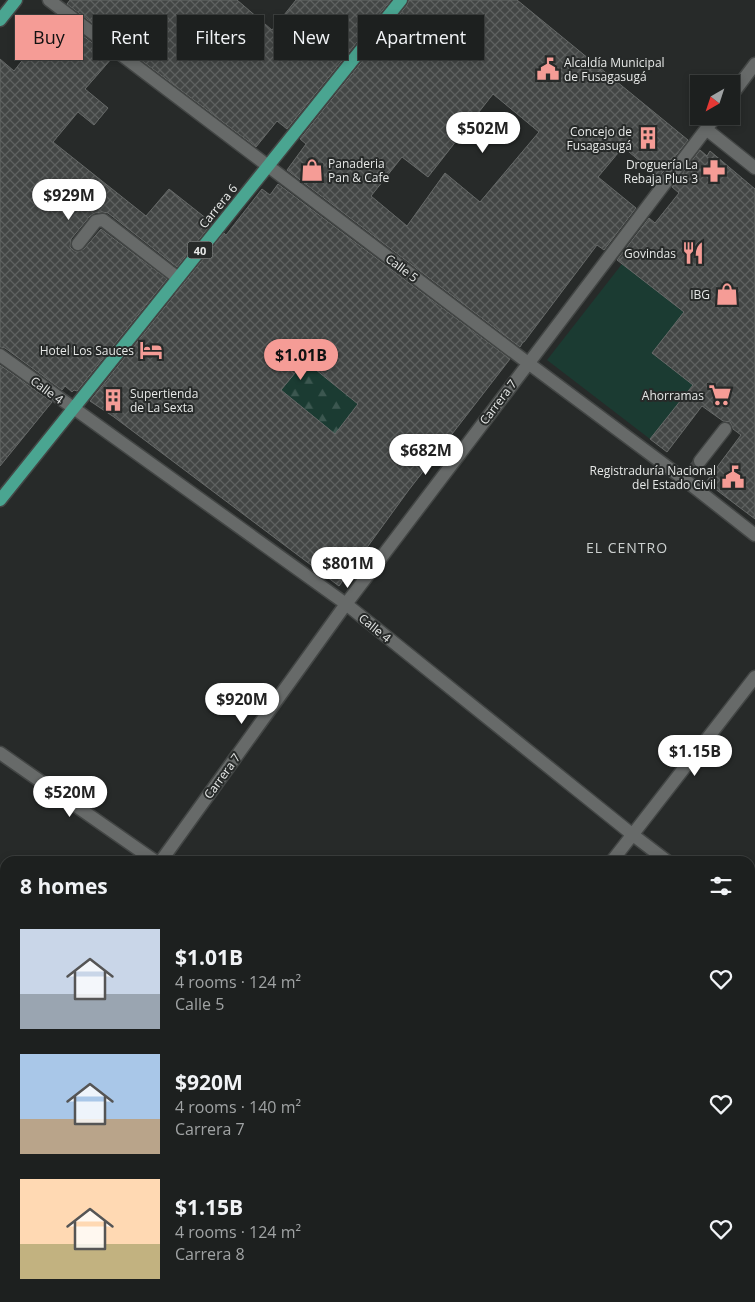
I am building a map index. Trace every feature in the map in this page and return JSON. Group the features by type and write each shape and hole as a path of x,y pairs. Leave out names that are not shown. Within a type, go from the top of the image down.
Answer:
{"main road":[{"path":"0,20 16,0"},
{"name":"Carrera 6","path":"0,500 401,0"}],"street":[{"name":"Calle 5","path":"50,0 528,364 692,470 755,535"},
{"path":"740,84 755,64"},
{"name":"Carrera 7","path":"165,856 346,604 709,125"},
{"path":"706,129 755,168"},
{"path":"78,244 96,221 103,220 178,278"},
{"name":"Calle 4","path":"0,355 346,604 660,856"},
{"path":"692,470 725,429"},
{"path":"616,856 755,677"},
{"path":"0,753 148,856"}],"green space":[{"path":"622,264 684,312 652,353 693,385 650,439 547,360"},
{"path":"305,361 358,404 335,434 281,390"}],"building":[{"path":"70,0 237,0 254,15 177,15 177,60 264,60 264,23 272,30 274,28 274,60 343,60 287,129 277,121 256,147 141,60 167,60 167,15 93,15 93,24 67,4"},
{"path":"296,0 391,0 379,15 358,15 358,41 348,53 348,15 284,15"},
{"path":"409,0 517,0 688,140 659,177 623,147 598,177 636,208 604,250 597,245 520,347 287,170 306,144 300,139 363,60 484,60 484,15 399,15","holes":["493,94 539,132 480,202 445,173 407,226 371,196 402,157 428,177"]},
{"path":"83,36 93,43 93,60 110,60 85,89 108,108 94,125 78,112 53,142 146,216 169,189 212,223 177,267 108,213 95,213 90,216 71,239 70,247 73,250 77,252 84,249 101,229 167,279 77,391 74,390 72,392 65,386 62,390 5,348 0,347 0,59 14,71 23,60 83,60"},
{"path":"700,150 707,156 710,151 755,189 755,519 706,482 741,435 733,429 730,422 723,421 702,406 667,452 650,439 693,385 652,353 684,312 617,260 649,218 655,223 679,193 672,187"},
{"path":"278,184 510,359 408,491 339,586 90,401 224,233 226,235 262,189 270,195","holes":["305,361 358,404 335,434 281,390"]},
{"path":"0,365 52,402 0,466"}],"tunnel":[{"path":"692,471 700,461"}],"place":[{"name":"Alcaldía Municipal de Fusagasugá","path":"548,69"},
{"name":"Concejo de Fusagasugá","path":"648,138"},
{"name":"Panaderia Pan & Cafe","path":"312,170"},
{"name":"Droguería La Rebaja Plus 3","path":"714,171"},
{"name":"Govindas","path":"693,253"},
{"name":"IBG","path":"727,294"},
{"name":"Hotel Los Sauces","path":"151,350"},
{"name":"Ahorramas","path":"720,395"},
{"name":"Supertienda de La Sexta","path":"113,400"},
{"name":"Registraduría Nacional del Estado Civil","path":"733,477"}],"district":[{"name":"EL CENTRO","path":"627,547"}]}
